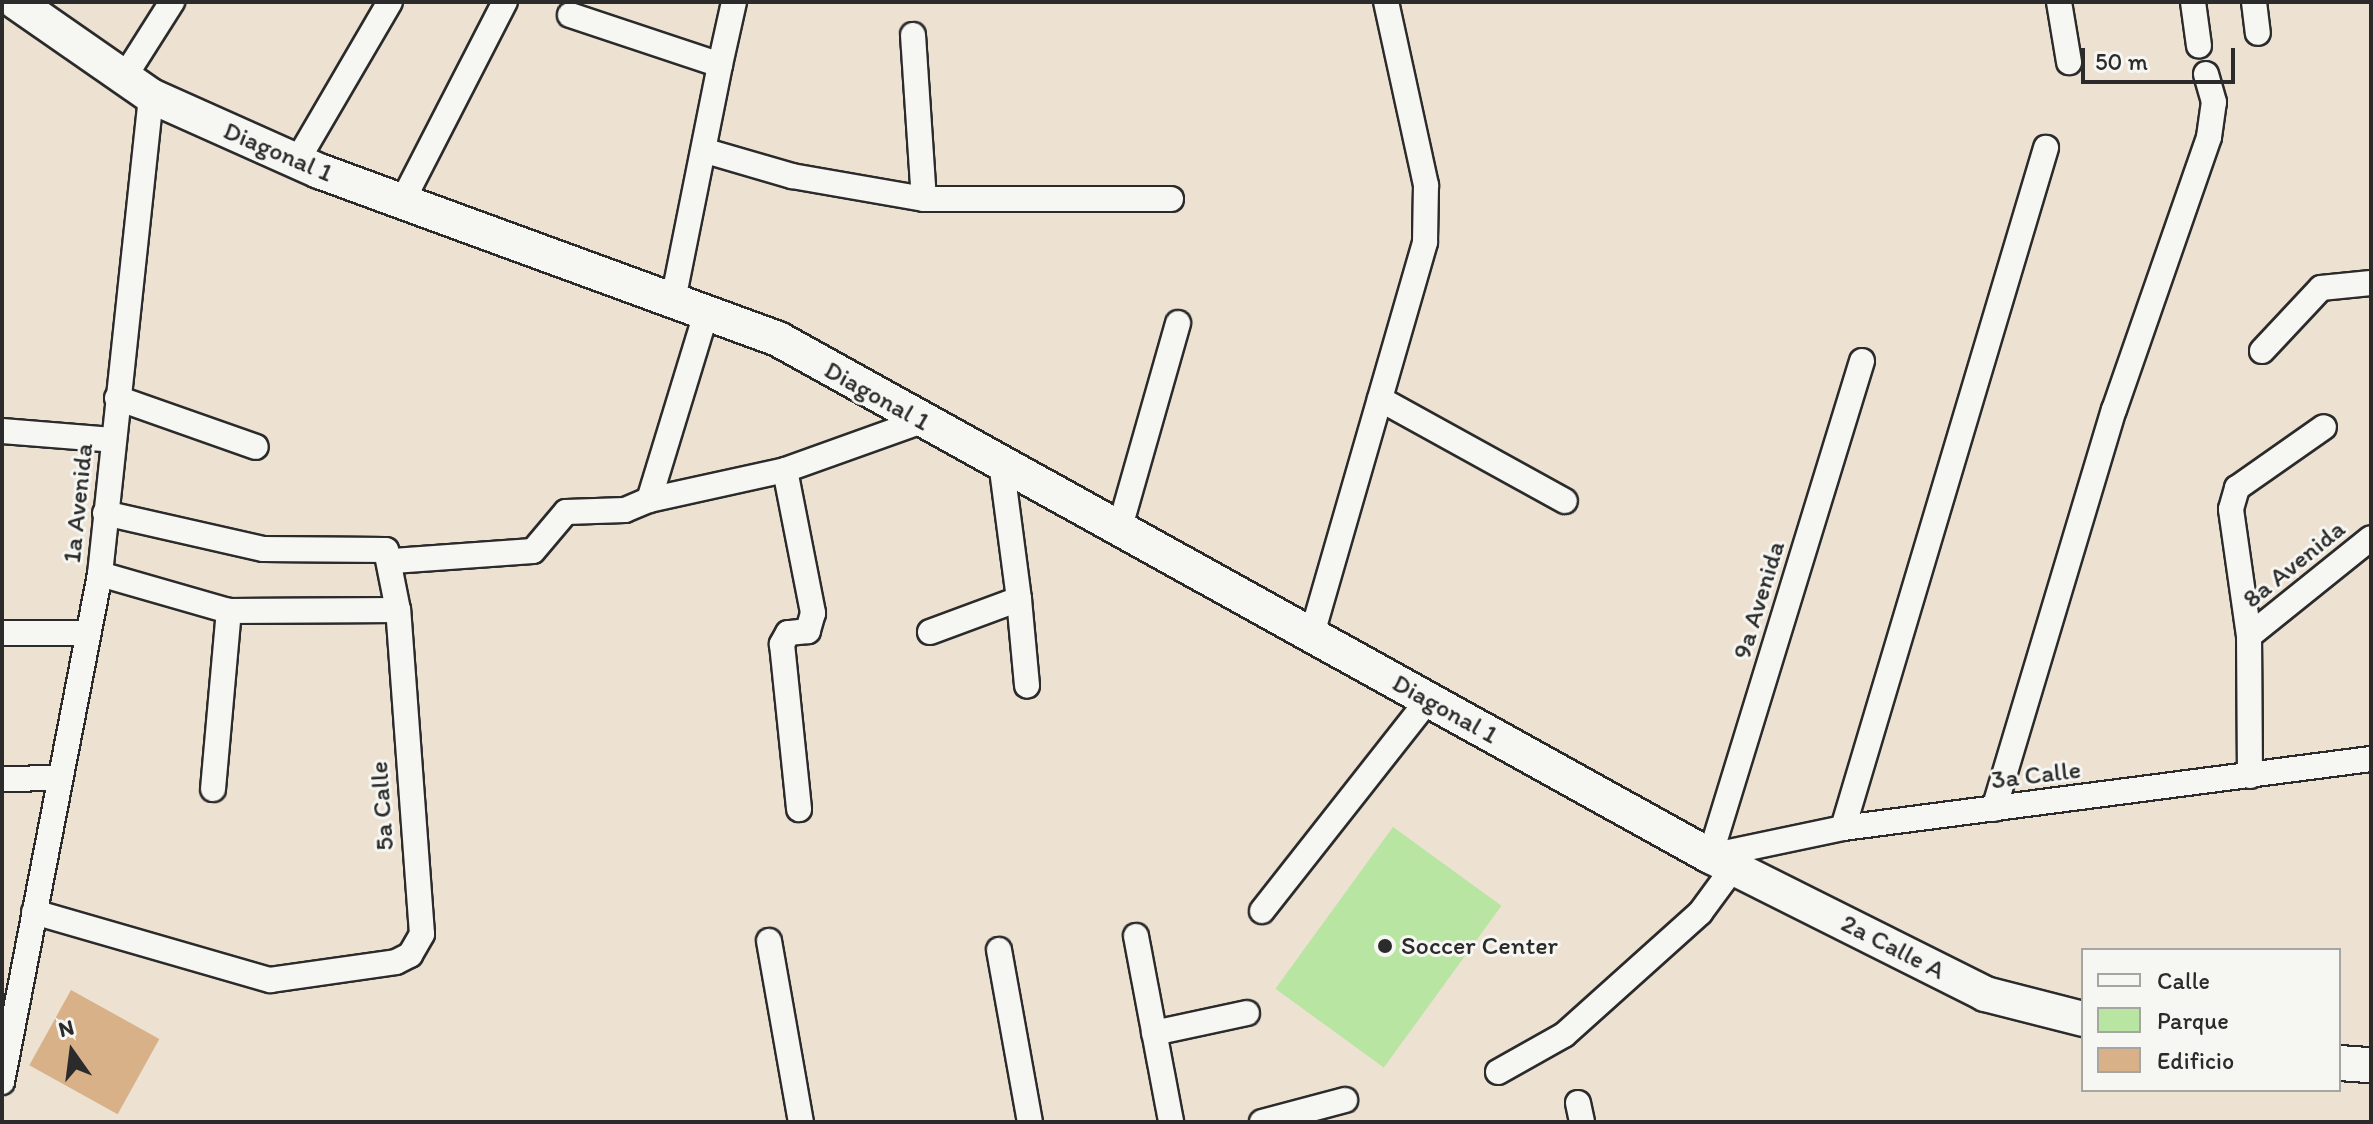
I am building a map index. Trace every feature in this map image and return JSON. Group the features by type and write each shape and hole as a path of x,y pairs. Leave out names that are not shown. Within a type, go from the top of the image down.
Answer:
{"street":[{"name":"Diagonal 1","path":"16,2 138,86 297,161 778,339 1721,862"},
{"path":"138,86 172,2"},
{"path":"297,161 390,2"},
{"path":"402,202 505,2"},
{"path":"673,301 734,2"},
{"path":"1312,634 1425,242 1426,185 1386,2"},
{"path":"2059,2 2069,62"},
{"path":"2193,2 2199,46"},
{"path":"2254,2 2258,33"},
{"path":"570,15 720,65"},
{"path":"913,35 924,199"},
{"path":"1994,809 2114,410 2209,137 2214,102 2206,74"},
{"name":"1a Avenida","path":"2,1082 7,1022 34,912 100,574 117,398 138,86"},
{"path":"1843,828 2046,148"},
{"path":"706,151 792,176 924,199 1171,199"},
{"path":"2262,351 2321,288 2371,283"},
{"path":"649,500 706,313"},
{"path":"1120,527 1178,323"},
{"name":"9a Avenida","path":"1498,1072 1564,1035 1700,913 1721,862 1862,361"},
{"path":"117,398 256,447"},
{"path":"1380,399 1565,501"},
{"path":"105,513 263,549 377,546 393,561 533,551 566,512 625,510 649,500 785,470 922,421"},
{"path":"2249,636 2231,509 2237,488 2324,427"},
{"path":"2,431 113,440"},
{"path":"1001,462 1027,686"},
{"path":"785,470 813,613 808,631 788,633 782,644 799,809"},
{"name":"8a Avenida","path":"2250,776 2249,636 2371,538"},
{"name":"5a Calle","path":"34,912 270,980 410,955 422,934 393,561"},
{"path":"100,574 229,611 398,610"},
{"path":"930,632 1019,599"},
{"path":"213,789 229,611"},
{"path":"2,633 88,633"},
{"path":"1262,911 1428,700"},
{"name":"3a Calle","path":"1721,862 1843,828 2371,759"},
{"path":"2,779 60,778"},
{"name":"2a Calle A","path":"1721,862 1985,994 2081,1018"},
{"path":"1136,936 1171,1122"},
{"path":"769,941 801,1122"},
{"path":"999,950 1030,1122"},
{"path":"1154,1033 1247,1013"},
{"path":"2341,1063 2371,1065"},
{"path":"1262,1122 1345,1100"}],"green space":[{"name":"Soccer Center","path":"1393,827 1501,906 1384,1068 1275,989"}],"building":[{"path":"71,990 159,1039 118,1114 29,1065"}],"place":[{"name":"Soccer Center","path":"1385,946"}]}
